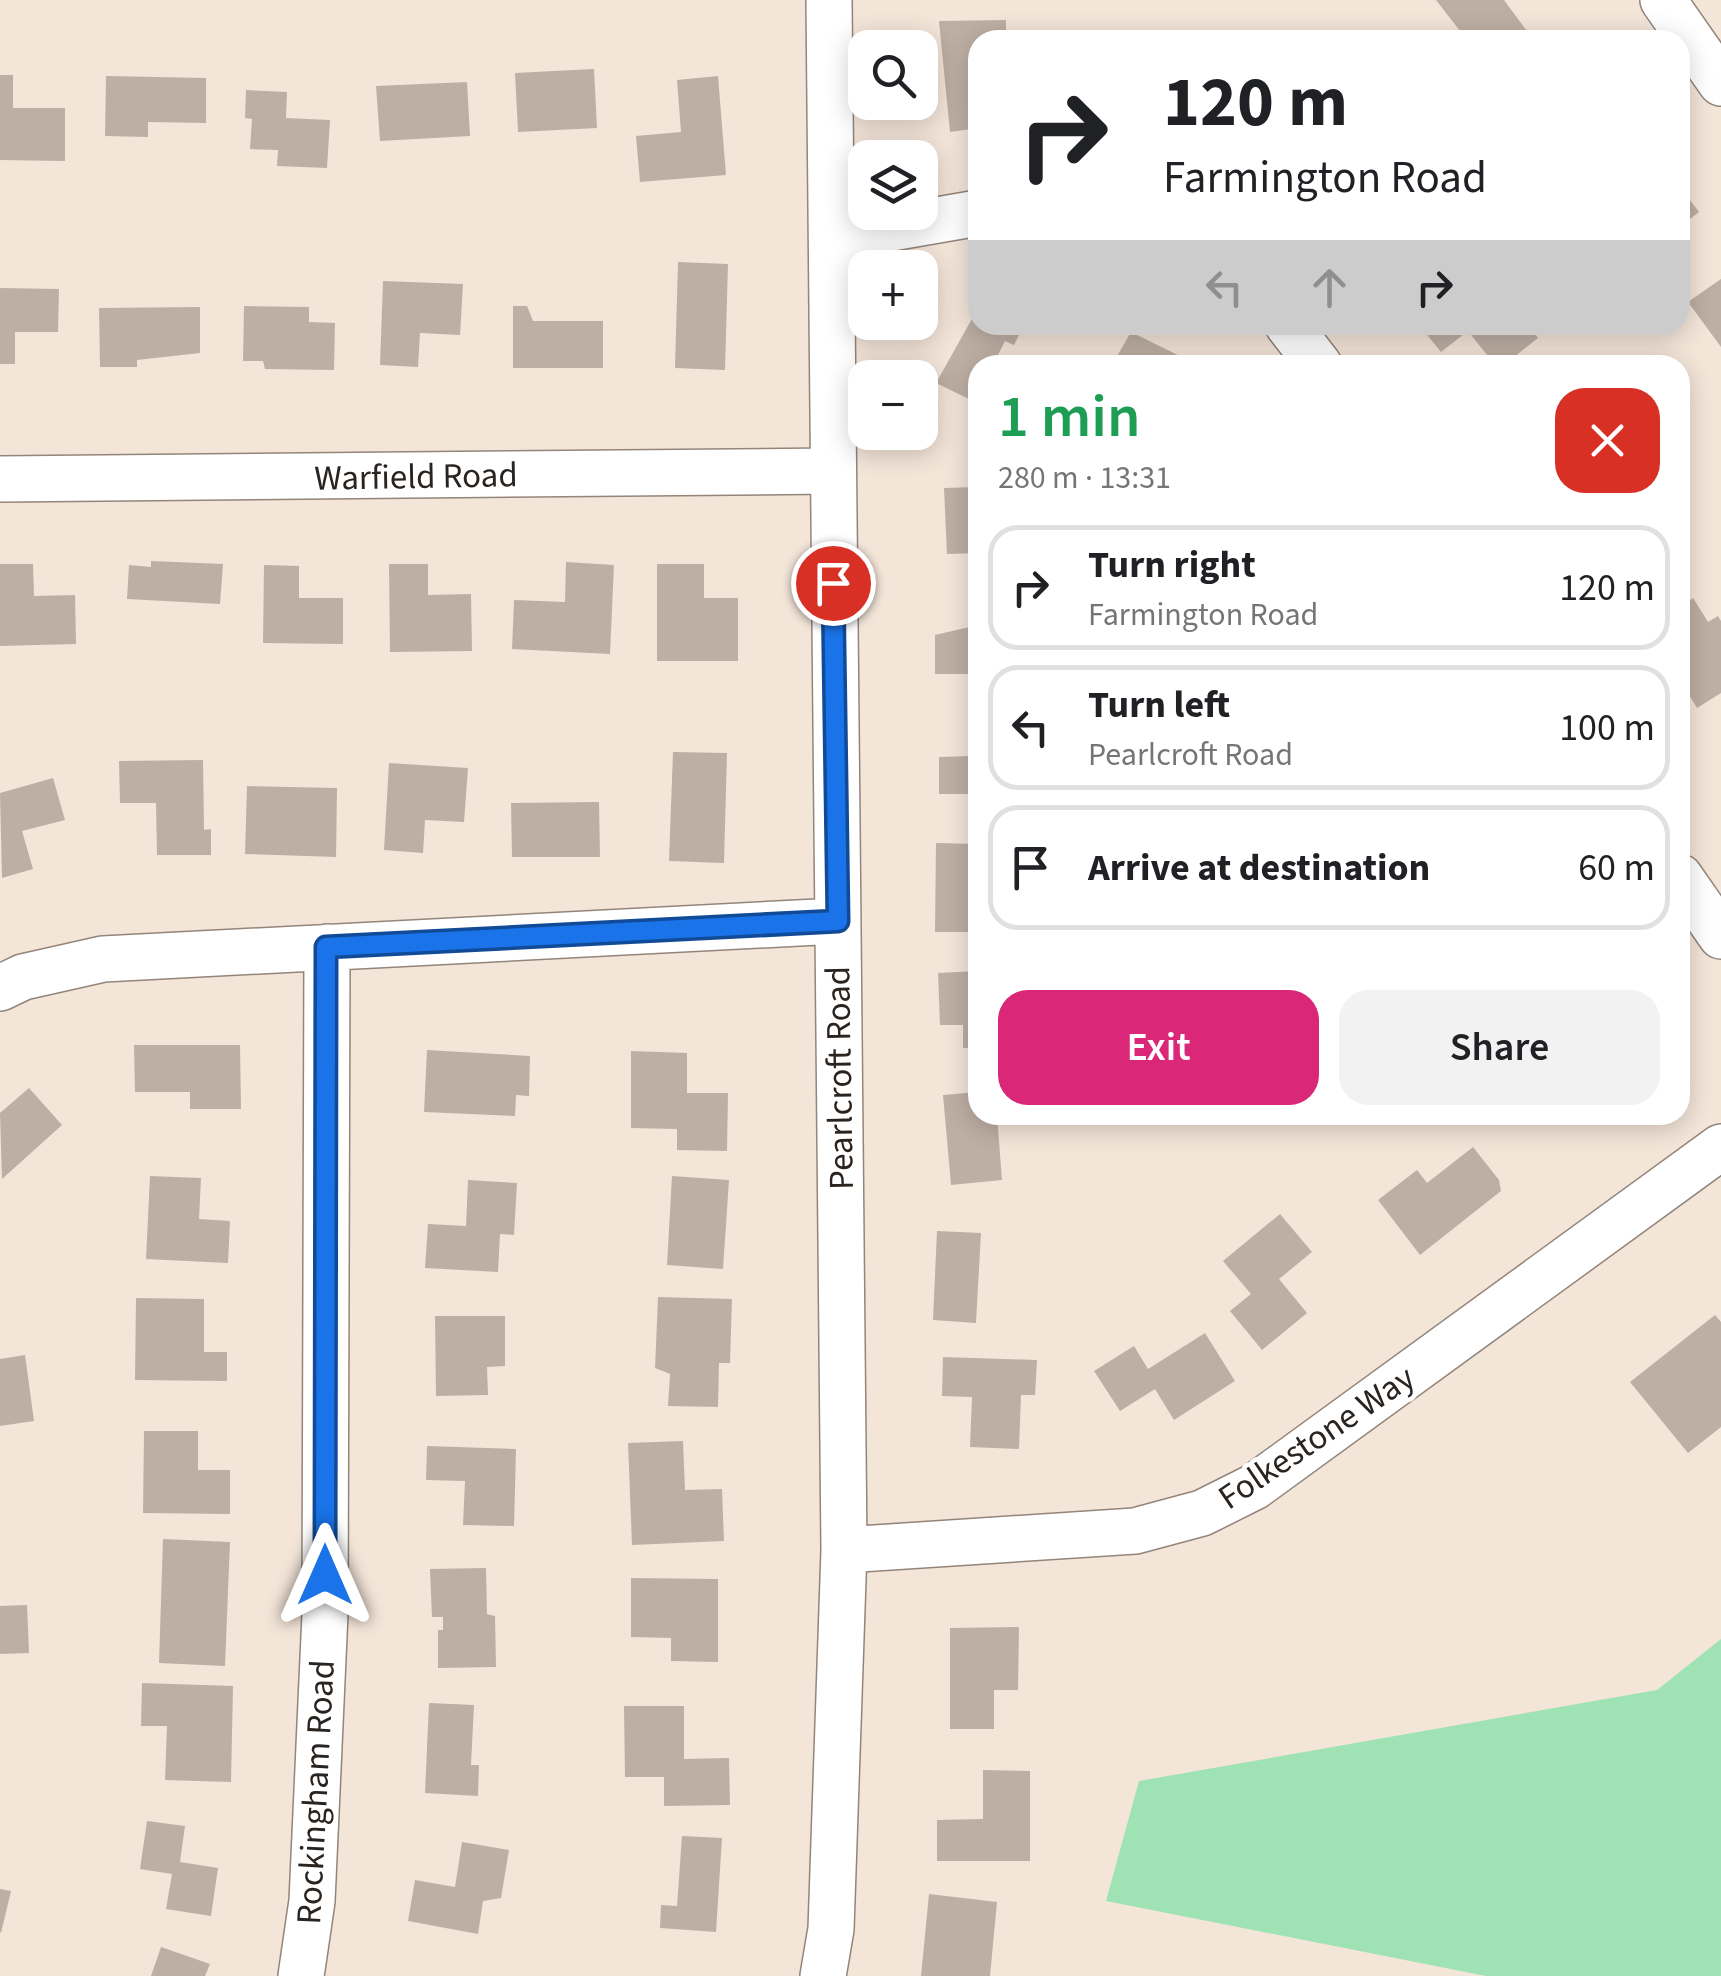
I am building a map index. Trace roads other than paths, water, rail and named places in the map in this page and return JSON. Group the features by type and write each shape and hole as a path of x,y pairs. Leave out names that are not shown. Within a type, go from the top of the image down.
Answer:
{"street":[{"name":"Pearlcroft Road","path":"823,1976 831,1929 844,1550 829,0"},
{"path":"1663,0 1684,30"},
{"path":"1690,39 1721,83"},
{"path":"834,238 968,215"},
{"path":"1296,335 1311,355"},
{"name":"Warfield Road","path":"0,479 832,471"},
{"path":"1690,891 1721,936"},
{"path":"0,988 23,976 103,958 838,921"},
{"name":"Rockingham Road","path":"301,1976 312,1901 325,1614 326,947"},
{"name":"Folkestone Way","path":"844,1550 1135,1531 1202,1514 1254,1487 1721,1148"}]}
